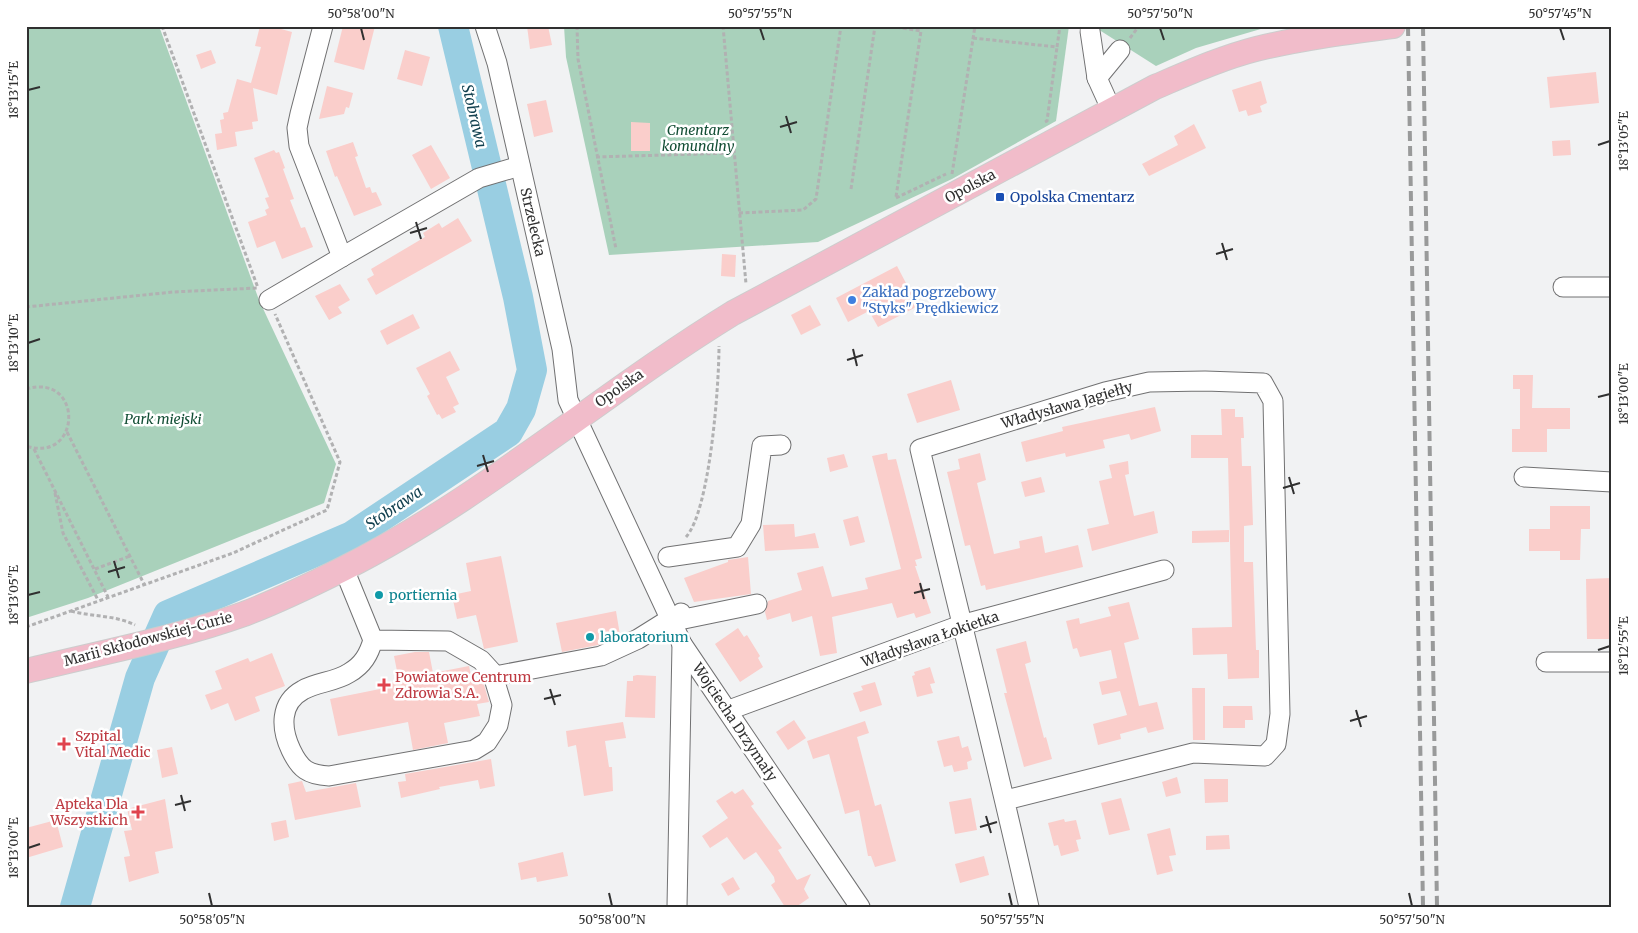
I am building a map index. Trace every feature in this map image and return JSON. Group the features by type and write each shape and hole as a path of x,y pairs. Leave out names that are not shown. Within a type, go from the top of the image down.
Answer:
{"main road":[{"name":"Opolska","path":"576,418 666,355 733,312 1187,73 1255,50 1291,41 1394,26"},
{"name":"Marii Skłodowskiej-Curie","path":"26,671 137,636 188,631 245,614 344,569 396,540 452,505 576,418"}],"street":[{"path":"323,26 297,128 299,146 342,258"},
{"name":"Strzelecka","path":"485,26 497,63 562,349 568,400 576,418"},
{"path":"1090,31 1097,78 1112,111"},
{"path":"1097,78 1120,50"},
{"path":"263,294 342,258 479,178 520,166"},
{"path":"1562,287 1612,287"},
{"name":"Władysława Jagiełły","path":"1006,800 1193,753 1265,756 1276,744 1280,714 1274,401 1262,383 1149,382 1105,392 920,449 961,625 1006,800 1029,907"},
{"name":"Wojciecha Drzymały","path":"576,418 676,616 682,644 729,710 860,907"},
{"path":"668,557 737,546 750,524 762,446 781,445"},
{"path":"1524,476 1612,482"},
{"path":"344,569 373,640 368,657 351,673 303,690 289,701 283,717 287,742 298,764 314,775 329,776 474,750 487,742 498,725 502,705 495,676 481,660 448,641 373,640"},
{"name":"Władysława Łokietka","path":"729,710 961,625 1164,570"},
{"path":"495,676 601,656 638,639 676,616 684,619 757,604"},
{"path":"677,907 682,644"},
{"path":"1546,662 1612,662"}],"path":[{"path":"26,627 108,596 233,553 327,510 340,462 263,294 162,26"},
{"path":"577,26 578,59 596,157 616,248"},
{"path":"723,26 746,292"},
{"path":"739,213 803,210 816,199 841,26"},
{"path":"851,189 875,26"},
{"path":"890,26 921,31"},
{"path":"922,26 896,198 962,166"},
{"path":"952,179 975,26"},
{"path":"1038,125 1047,121 1060,26"},
{"path":"974,38 1057,47"},
{"path":"596,157 734,153"},
{"path":"26,307 173,292 263,294"},
{"path":"668,557 692,531 706,482 719,376 719,343"},
{"path":"26,389 45,387 62,396 68,407 69,424 67,432 53,445 34,449 26,446"},
{"path":"67,432 144,584"},
{"path":"34,449 108,596"},
{"path":"54,488 63,533 98,600"},
{"path":"95,570 130,556"},
{"path":"70,610 88,616 111,616 137,636"}],"green space":[{"name":"Park miejski","path":"26,26 159,26 259,300 336,464 324,503 88,598 26,618"},
{"name":"Cmentarz komunalny","path":"564,26 1069,26 1056,121 952,179 818,242 609,255 566,57"},
{"path":"1093,26 1271,26 1196,48 1156,66"}],"building":[{"path":"260,26 270,26 292,32 277,95 253,88 258,121 252,122 253,129 235,132 237,146 217,150 215,134 222,133 220,120 224,119 223,113 228,112 237,79 251,83 261,47 255,46"},
{"path":"343,26 375,26 364,70 334,62"},
{"path":"527,26 548,26 552,45 530,49"},
{"path":"211,50 216,63 201,69 196,55"},
{"path":"405,50 430,57 422,86 397,79"},
{"path":"1596,72 1599,103 1550,108 1547,77"},
{"path":"1261,81 1267,103 1260,106 1262,112 1248,116 1246,110 1239,112 1232,90"},
{"path":"327,86 353,93 349,108 346,107 344,114 319,119"},
{"path":"546,100 553,132 534,137 527,104"},
{"path":"631,122 650,123 650,151 631,151"},
{"path":"1194,124 1206,148 1149,176 1142,164 1178,145 1174,136"},
{"path":"1570,140 1571,155 1553,156 1552,141"},
{"path":"353,142 358,156 355,157 366,188 370,187 372,193 376,192 382,205 354,216 337,176 335,177 326,151"},
{"path":"431,145 450,178 431,189 412,155"},
{"path":"274,150 276,153 279,152 285,168 283,169 294,199 290,200 301,228 305,227 313,247 282,259 275,241 257,248 248,222 267,215 265,210 269,208 265,198 269,197 254,158"},
{"path":"458,218 472,241 376,295 367,279 374,275 371,269 425,237 423,233 439,223 442,228"},
{"path":"722,254 736,255 735,277 721,276"},
{"path":"897,266 918,306 878,327 869,311 848,322 836,298"},
{"path":"340,284 350,300 338,307 342,313 329,320 315,296"},
{"path":"810,305 821,325 801,335 791,315"},
{"path":"413,314 420,328 387,345 380,331"},
{"path":"450,351 460,370 446,377 459,404 453,407 456,412 442,419 439,414 437,415 427,396 430,394 416,368"},
{"path":"1513,375 1533,375 1532,408 1570,408 1570,429 1547,429 1547,452 1512,452 1512,429 1520,429 1520,389 1513,389"},
{"path":"951,380 960,410 917,423 907,394"},
{"path":"1155,407 1161,431 1131,440 1129,434 1103,440 1105,448 1066,457 1065,453 1026,462 1021,442 1063,431 1062,427"},
{"path":"1221,409 1235,409 1235,417 1243,417 1244,438 1241,438 1242,466 1251,466 1253,525 1244,526 1244,562 1253,562 1256,650 1259,650 1259,678 1228,679 1227,654 1193,655 1192,628 1232,627 1228,458 1191,458 1191,435 1222,435"},
{"path":"887,453 888,460 896,459 922,558 915,560 917,566 915,566 931,613 916,618 914,613 897,618 892,603 832,617 837,653 820,656 812,616 792,622 790,613 767,620 765,612 768,601 802,590 797,573 823,566 832,597 868,589 865,578 901,569 872,456"},
{"path":"980,453 986,480 977,483 994,554 1020,548 1019,541 1042,536 1045,553 1078,545 1083,567 986,590 985,585 981,586 970,545 965,546 947,472 960,469 958,459"},
{"path":"844,454 848,467 830,472 827,458"},
{"path":"1128,461 1129,474 1125,475 1134,516 1154,511 1158,533 1092,551 1087,529 1109,524 1099,481 1112,478 1109,465"},
{"path":"1041,477 1045,492 1025,497 1021,482"},
{"path":"1550,506 1590,506 1590,529 1581,529 1580,560 1560,560 1560,551 1529,551 1529,529 1550,529"},
{"path":"858,516 865,542 850,546 843,520"},
{"path":"794,524 795,537 815,533 819,548 765,551 763,525"},
{"path":"1229,530 1229,542 1192,543 1192,531"},
{"path":"501,556 518,642 484,649 476,615 457,619 452,595 471,591 466,563"},
{"path":"748,557 751,594 694,602 684,578 728,562 728,560"},
{"path":"1612,578 1612,639 1587,639 1586,579"},
{"path":"1129,602 1139,639 1124,643 1139,706 1157,702 1164,729 1148,733 1146,727 1120,734 1121,739 1098,745 1093,724 1127,715 1120,691 1102,695 1099,682 1117,678 1111,650 1080,657 1077,648 1073,649 1066,621 1079,618 1080,624 1111,616 1108,607"},
{"name":"laboratorium","path":"616,611 620,635 598,645 562,652 556,623"},
{"path":"738,628 744,637 747,635 760,656 758,658 763,667 740,682 715,644"},
{"path":"1026,641 1031,662 1025,664 1044,738 1046,737 1052,759 1024,767 1004,693 1007,693 996,649"},
{"path":"415,652 429,652 433,673 469,666 472,680 482,678 489,702 477,704 480,716 444,723 448,743 413,750 408,722 338,736 330,699 380,689 379,685 399,681 394,656"},
{"path":"272,653 285,686 255,697 260,711 235,721 228,703 211,710 205,695 222,689 215,671 248,658 250,662"},
{"path":"930,667 935,683 930,684 933,693 917,697 912,676 915,675 914,672"},
{"path":"633,676 656,676 655,718 625,717 627,681 633,681"},
{"path":"875,682 882,705 860,712 853,693 863,690 861,686"},
{"path":"1192,688 1205,688 1205,740 1193,740"},
{"path":"1223,706 1252,706 1253,720 1245,720 1245,728 1223,728"},
{"path":"794,720 806,738 788,750 776,732"},
{"path":"865,721 869,733 857,737 875,806 881,804 896,861 875,867 871,856 868,856 859,810 845,814 829,754 813,759 807,741"},
{"path":"623,722 626,738 605,741 609,767 612,767 613,791 584,796 576,745 568,747 566,731"},
{"path":"959,736 962,748 968,746 972,760 967,762 968,769 954,772 952,765 944,767 937,741"},
{"path":"172,747 178,774 162,778 157,750"},
{"path":"491,759 495,786 480,789 478,780 439,787 440,789 401,798 398,782 406,781 405,774"},
{"path":"1177,777 1181,793 1166,797 1162,782"},
{"path":"1204,779 1228,779 1228,802 1205,803"},
{"path":"302,781 306,792 356,783 361,807 295,820 288,784"},
{"path":"743,789 754,804 751,806 782,848 778,850 797,880 811,874 804,889 809,898 796,907 785,907 771,885 775,882 774,877 756,852 744,860 727,837 710,848 702,836 728,818 716,801 732,791 735,794"},
{"path":"971,798 977,830 955,834 949,802"},
{"path":"1121,798 1130,830 1109,835 1101,803"},
{"path":"165,799 173,848 155,852 159,873 129,882 124,857 130,856 124,831 132,830 127,809"},
{"path":"1064,819 1065,822 1076,820 1081,839 1076,840 1079,851 1061,856 1058,845 1054,846 1048,823"},
{"path":"56,820 63,847 26,858 26,828"},
{"path":"286,820 289,837 274,841 271,823"},
{"path":"1170,828 1176,855 1169,856 1173,871 1157,875 1147,834"},
{"path":"1229,835 1230,849 1206,850 1206,836"},
{"path":"563,852 568,876 537,882 536,877 521,880 518,863"},
{"path":"984,856 989,875 960,883 955,864"},
{"path":"733,877 740,889 728,896 721,884"}],"waterway":[{"name":"Stobrawa","path":"75,907 140,678 168,615 352,536 508,432 521,409 532,370 518,297 453,26"}],"railway":[{"path":"1408,26 1423,907"},
{"path":"1423,26 1437,907"}],"place":[{"name":"Opolska Cmentarz","path":"1000,197"},
{"name":"Zakład pogrzebowy \"Styks\" Prędkiewicz","path":"852,300"},
{"name":"portiernia","path":"379,595"},
{"name":"laboratorium","path":"590,637"},
{"name":"Powiatowe Centrum Zdrowia S.A.","path":"384,685"},
{"name":"Szpital Vital Medic","path":"64,744"},
{"name":"Apteka Dla Wszystkich","path":"138,812"}]}
